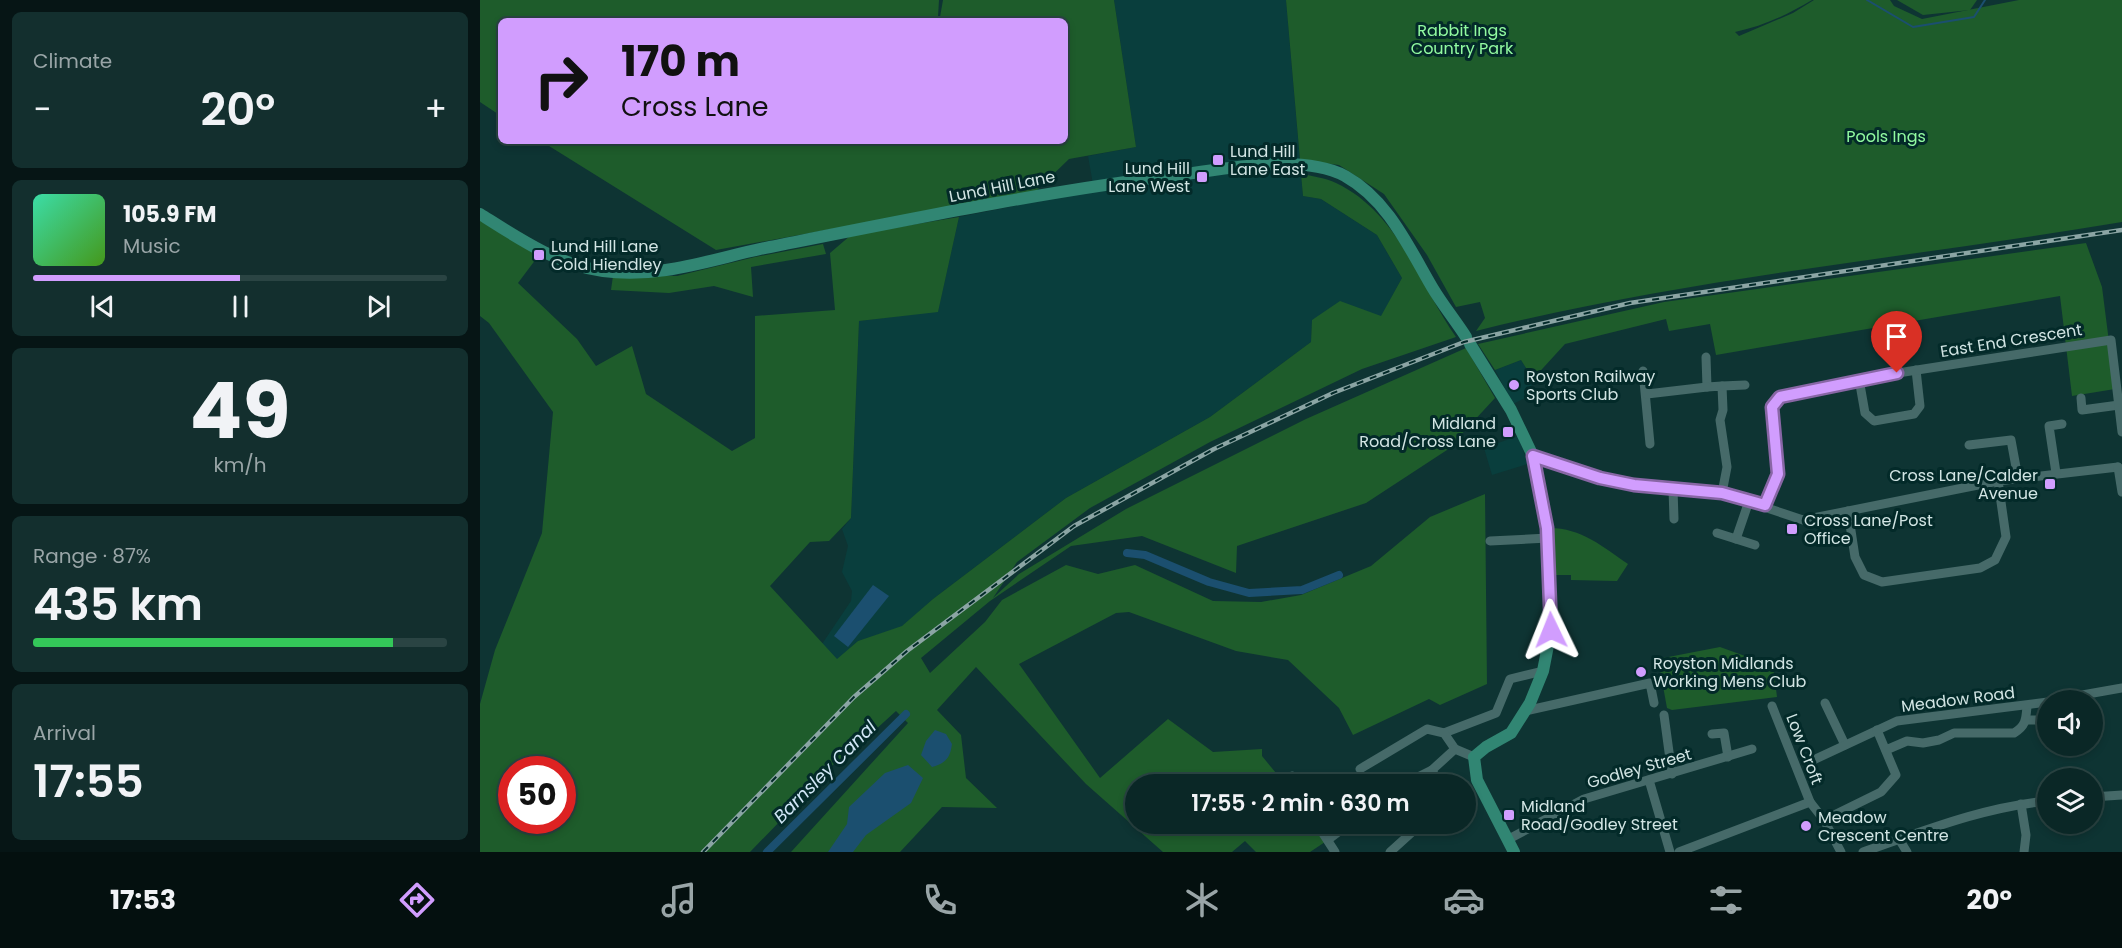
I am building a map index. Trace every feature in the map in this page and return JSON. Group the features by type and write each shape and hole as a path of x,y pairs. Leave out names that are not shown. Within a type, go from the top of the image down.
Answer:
{"main road":[{"name":"Lund Hill Lane","path":"480,214 553,257 575,266 602,271 642,273 683,268 769,247 1074,189 1237,167 1303,165 1330,170 1346,177 1373,198 1406,240 1433,289 1507,402 1533,456 1544,499 1548,538 1551,630 1543,671 1525,711 1510,733 1486,747 1474,758"},
{"path":"1474,758 1477,780 1514,852"}],"street":[{"name":"East End Crescent","path":"1765,505 1778,474 1772,407 1780,397 1859,379 2111,340 2119,405"},
{"path":"1706,357 1707,387"},
{"path":"1859,379 1865,413 1874,421 1914,414 1920,406 1916,370"},
{"path":"1643,371 1650,444"},
{"path":"1647,394 1744,385"},
{"path":"1722,386 1723,410 1720,420 1727,467 1722,493"},
{"path":"2080,398 2082,410 2119,405 2122,432"},
{"path":"2056,473 2049,426 2062,424"},
{"path":"1969,445 2011,440 2018,478"},
{"path":"1533,456 1600,478 1673,489 1722,493 1765,505 1803,520 1998,481 2120,463 2122,492"},
{"path":"1848,511 1855,557 1864,574 1881,582 1980,568 1995,560 2006,537 1998,481"},
{"path":"1673,489 1674,519"},
{"path":"1736,539 1749,501"},
{"path":"1717,533 1755,545"},
{"path":"1490,542 1548,538"},
{"path":"1360,769 1427,729 1444,733 1496,713 1510,679 1543,671"},
{"path":"1525,711 1650,683 1654,703"},
{"path":"2103,691 2122,688"},
{"path":"1825,703 1845,745"},
{"name":"Meadow Road","path":"1809,762 1897,721 2037,704"},
{"name":"Low Croft","path":"1772,706 1810,802 1824,819 1841,852"},
{"path":"1886,750 1907,741 1939,740 1954,733 2014,733 2022,729 2026,720 2026,706"},
{"path":"1664,715 1672,774"},
{"path":"2026,720 2037,720"},
{"path":"1824,819 1881,792 1896,775 1877,730"},
{"path":"1712,734 1727,732 1728,757"},
{"path":"1444,733 1455,749 1474,758"},
{"path":"1424,774 1432,770 1455,749"},
{"name":"Godley Street","path":"1507,840 1584,799 1752,749"},
{"path":"1432,770 1434,774"},
{"path":"1649,780 1670,852"},
{"path":"2103,796 2122,795"},
{"path":"1679,852 1810,802"},
{"path":"1863,852 1960,818 2037,802"},
{"path":"2021,804 2026,835 2024,852"},
{"path":"1325,834 1335,852"},
{"path":"1329,839 1336,834"},
{"path":"1390,852 1410,834"},
{"path":"1899,839 1907,852"}],"shaded area":[{"path":"1114,0 1286,0 1303,196 1321,199 1377,235 1402,278 1381,317 1312,320 1311,342 1210,417 1066,498 933,599 902,627 858,641 837,660 822,644 851,601 852,591 842,572 848,546 842,529 851,518 859,321 938,311 959,217 1094,190 1088,156 1136,147"},
{"path":"1521,360 1533,379 1529,396 1513,404 1495,370"},
{"path":"1518,436 1528,464 1492,475 1484,448"},
{"path":"873,585 889,596 848,647 834,636"},
{"path":"935,730 946,734 952,744 947,759 932,767 921,755 926,741"},
{"path":"908,765 923,778 911,803 866,835 853,852 828,852 847,824 849,807 885,773"}],"green space":[{"path":"480,0 939,0 938,17 940,17 943,0 1114,0 1136,147 1069,159 1035,192 716,250 546,144 1068,144 1068,18 498,18 498,114 480,102"},
{"path":"1286,0 1812,0 1775,19 1735,32 1739,36 1793,13 1814,0 1890,0 1894,6 1922,19 2019,0 2122,0 2122,222 1717,283 1636,297 1476,331 1485,318 1480,302 1456,307 1427,255 1384,194 1339,165 1300,160"},
{"path":"1897,0 1977,0 1970,10 1923,15"},
{"path":"1301,174 1336,183 1358,196 1376,212 1406,251 1456,337 1362,369 1210,442 1090,508 1017,562 993,598 1019,574 1126,509 1306,419 1466,348 1495,398 1447,450 1366,503 1237,546 1236,573 1142,536 1071,546 990,601 921,658 930,673 985,622 1002,600 1066,565 1098,574 1135,565 1213,601 1261,602 1301,595 1371,566 1430,517 1485,494 1487,684 1440,705 1429,699 1353,735 1339,708 1288,660 1236,651 1129,612 1116,613 1019,664 1100,778 1168,719 1213,752 1262,749 1262,756 1277,774 1125,774 1125,818 1086,784 976,667 937,710 961,735 966,778 997,808 942,807 900,852 791,852 908,723 896,711 862,742 796,794 785,816 750,852 480,852 480,704 495,650 542,533 553,412 489,323 480,316 480,220 539,255 518,283 577,339 596,366 632,346 646,394 732,451 755,438 755,316 835,310 830,253 851,235 959,217 938,312 859,321 851,518 829,541 810,542 770,586 837,659 858,641 902,626 933,599 1066,498 1210,417 1311,342 1312,320 1340,301 1381,316 1402,278 1377,235 1321,199 1303,196"},
{"path":"2086,243 2102,287 2115,389 2072,396 2060,296 1716,355 1710,324 1669,331 1666,319 1565,344 1533,379 1521,360 1495,370 1478,344 1664,302"},
{"path":"823,244 826,254 751,267 753,297 714,286 669,293 611,290 613,276 677,276 755,257"},
{"path":"1547,528 1580,534 1600,544 1628,564 1617,581 1571,580 1571,575 1549,575"},
{"path":"1720,647 1773,666 1777,697 1672,710 1667,708 1658,659"},
{"path":"1143,834 1323,834 1328,840 1310,852 1256,852 1245,841 1232,852 1163,852"}],"waterway":[{"path":"1867,0 1913,27 1974,17 1985,0"},
{"name":"Barnsley Canal","path":"1127,553 1145,555 1209,582 1249,593 1302,590 1339,575"},
{"name":"Barnsley Canal","path":"767,852 906,714"}],"railway":[{"path":"703,852 854,697 907,651 1074,526 1214,449 1333,393 1464,342 1630,303 2122,230"}],"place":[{"name":"Lund Hill Lane East","path":"1218,160"},
{"name":"Lund Hill Lane West","path":"1202,177"},
{"name":"Lund Hill Lane Cold Hiendley","path":"539,255"},
{"name":"Royston Railway Sports Club","path":"1514,385"},
{"name":"Midland Road/Cross Lane","path":"1508,432"},
{"name":"Cross Lane/Calder Avenue","path":"2050,484"},
{"name":"Cross Lane/Post Office","path":"1792,529"},
{"name":"Royston Midlands Working Mens Club","path":"1641,672"},
{"name":"Midland Road/Godley Street","path":"1509,815"},
{"name":"Meadow Crescent Centre","path":"1806,826"}],"route":[{"path":"1551,630 1547,528 1544,499 1533,456 1600,478 1634,485 1722,493 1765,505 1778,474 1772,407 1780,397 1897,373"}],"park label":[{"name":"Rabbit Ings Country Park","path":"1462,39"},
{"name":"Pools Ings","path":"1886,136"}]}
